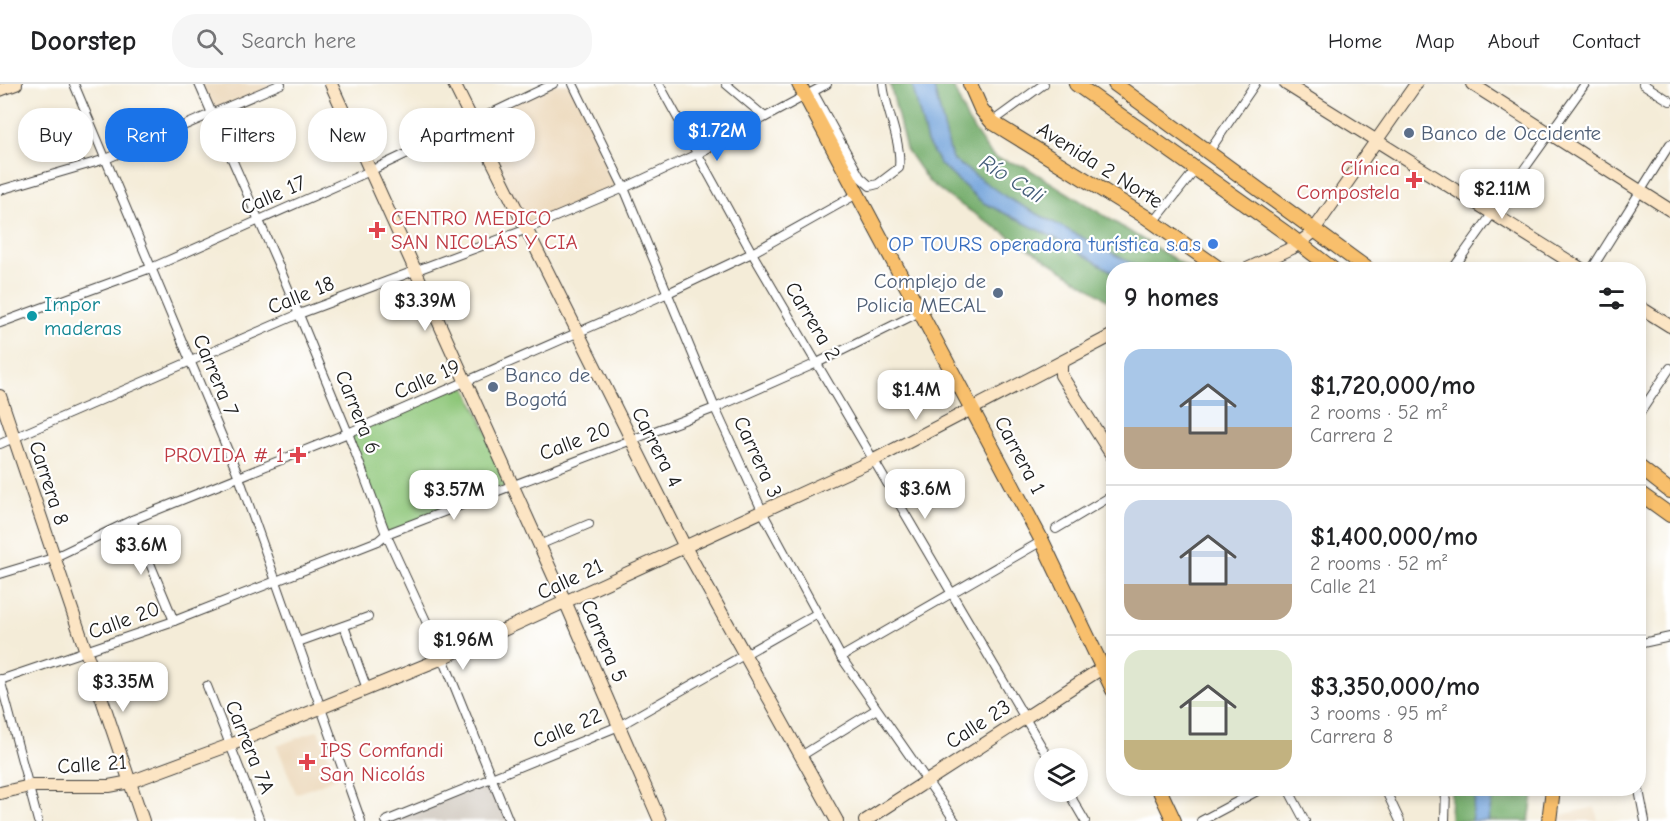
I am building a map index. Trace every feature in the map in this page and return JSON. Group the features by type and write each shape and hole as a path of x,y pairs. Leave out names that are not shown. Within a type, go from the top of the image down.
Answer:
{"main road":[{"path":"0,90 16,84"},
{"name":"Carrera 5","path":"331,84 464,382 566,602 660,821"},
{"name":"Carrera 4","path":"454,84 466,108"},
{"name":"Avenida 2 Norte","path":"970,84 981,109 992,122 1154,222 1210,262"},
{"path":"1076,84 1324,262"},
{"path":"1115,84 1358,262"},
{"path":"1286,84 1493,211 1571,262"},
{"path":"1262,262 1300,244 1314,229 1416,84"},
{"path":"1472,84 1670,210"},
{"name":"Carrera 1","path":"805,90 1106,660"},
{"name":"Carrera 4","path":"493,162 686,547 837,821"},
{"path":"1646,311 1670,326"},
{"name":"Calle 21","path":"0,793 30,786 109,786 130,782 230,745 443,658 874,460 1046,371 1061,369 1106,340"},
{"path":"1061,369 1106,445"},
{"name":"Carrera 8","path":"0,396 144,821"},
{"path":"1646,472 1670,491"},
{"path":"1646,498 1670,515"},
{"name":"Calle 23","path":"865,821 1106,665"},
{"path":"1162,796 1174,821"},
{"path":"1549,821 1552,796"}],"street":[{"name":"Carrera 7","path":"74,84 105,157"},
{"name":"Carrera 6","path":"199,84 210,108"},
{"path":"228,108 281,84"},
{"name":"Calle 17","path":"501,108 554,84"},
{"name":"Carrera 3","path":"573,84 624,188 716,408 762,511 841,657 875,710 956,821"},
{"name":"Carrera 2","path":"659,84 752,253 1043,748"},
{"path":"726,84 765,117"},
{"name":"Calle 18","path":"0,444 299,314 414,269 526,230 624,188 697,154 765,117 805,90 827,84"},
{"path":"805,90 860,177 870,186 878,184 899,168 900,156 885,106 883,84"},
{"path":"992,122 1044,84"},
{"path":"1208,153 1254,84"},
{"path":"1458,262 1585,84"},
{"path":"1643,84 1670,101"},
{"path":"1596,262 1670,144"},
{"name":"Calle 17","path":"0,323 152,268 399,157"},
{"path":"0,190 105,159"},
{"name":"Carrera 7","path":"107,162 239,477 361,821"},
{"name":"Carrera 6","path":"233,162 348,433 386,534 443,658 509,821"},
{"path":"1154,222 1196,169"},
{"name":"Calle 19","path":"0,574 53,558 132,520 348,433 668,293 752,253 858,194"},
{"name":"Calle 20","path":"0,680 86,653 174,621 378,541 386,534 512,484 716,408 817,363 922,311"},
{"path":"1646,404 1670,368"},
{"path":"1056,529 1106,499"},
{"path":"132,520 174,621"},
{"path":"539,545 589,524"},
{"path":"841,657 1042,541"},
{"name":"Calle 22","path":"386,821 619,726 816,614"},
{"path":"298,642 368,617"},
{"path":"344,626 367,689"},
{"path":"1646,642 1670,637"},
{"path":"0,680 38,821"},
{"name":"Carrera 7A","path":"207,686 260,821"},
{"path":"801,756 875,710"},
{"path":"1201,821 1248,796"},
{"path":"1292,796 1305,821"},
{"path":"1388,796 1400,821"},
{"path":"1445,821 1446,796"},
{"path":"1640,796 1646,821"},
{"path":"1074,802 1085,821"}],"shaded area":[{"path":"200,84 281,84 227,108 211,108"},
{"path":"553,84 573,84 624,188 526,229 493,162 535,162 535,108 501,108"},
{"name":"IPS Comfandi San Nicolás","path":"318,730 337,778 296,794 277,746"},
{"path":"493,778 509,821 386,821"},
{"path":"1595,807 1598,821 1556,821 1557,816"}],"green space":[{"path":"890,84 912,84 927,142 940,164 982,202 1057,239 1106,268 1106,300 953,200 928,181 906,149"},
{"path":"933,84 952,84 968,121 995,158 1024,166 1179,262 1129,262 1009,199 952,159"},
{"path":"464,383 512,484 386,534 348,433"},
{"path":"1451,796 1476,796 1471,821 1450,821"},
{"path":"1493,796 1533,796 1529,821 1488,821"}],"water":[{"path":"912,84 933,84 952,159 1009,199 1129,262 1106,262 1106,268 1057,239 982,202 940,164 927,142"},
{"path":"1476,796 1493,796 1488,821 1471,821"}],"place":[{"name":"Banco de Occidente","path":"1409,133"},
{"name":"Clínica Compostela","path":"1414,180"},
{"name":"CENTRO MEDICO SAN NICOLÁS Y CIA","path":"377,230"},
{"name":"OP TOURS operadora turística s.a.s","path":"1213,244"},
{"name":"Complejo de Policia MECAL","path":"998,293"},
{"name":"Impor maderas","path":"32,316"},
{"name":"Banco de Bogotá","path":"493,387"},
{"name":"PROVIDA # 1","path":"298,455"},
{"name":"IPS Comfandi San Nicolás","path":"307,762"}],"water label":[{"name":"Río Cali","path":"1012,179"}]}
